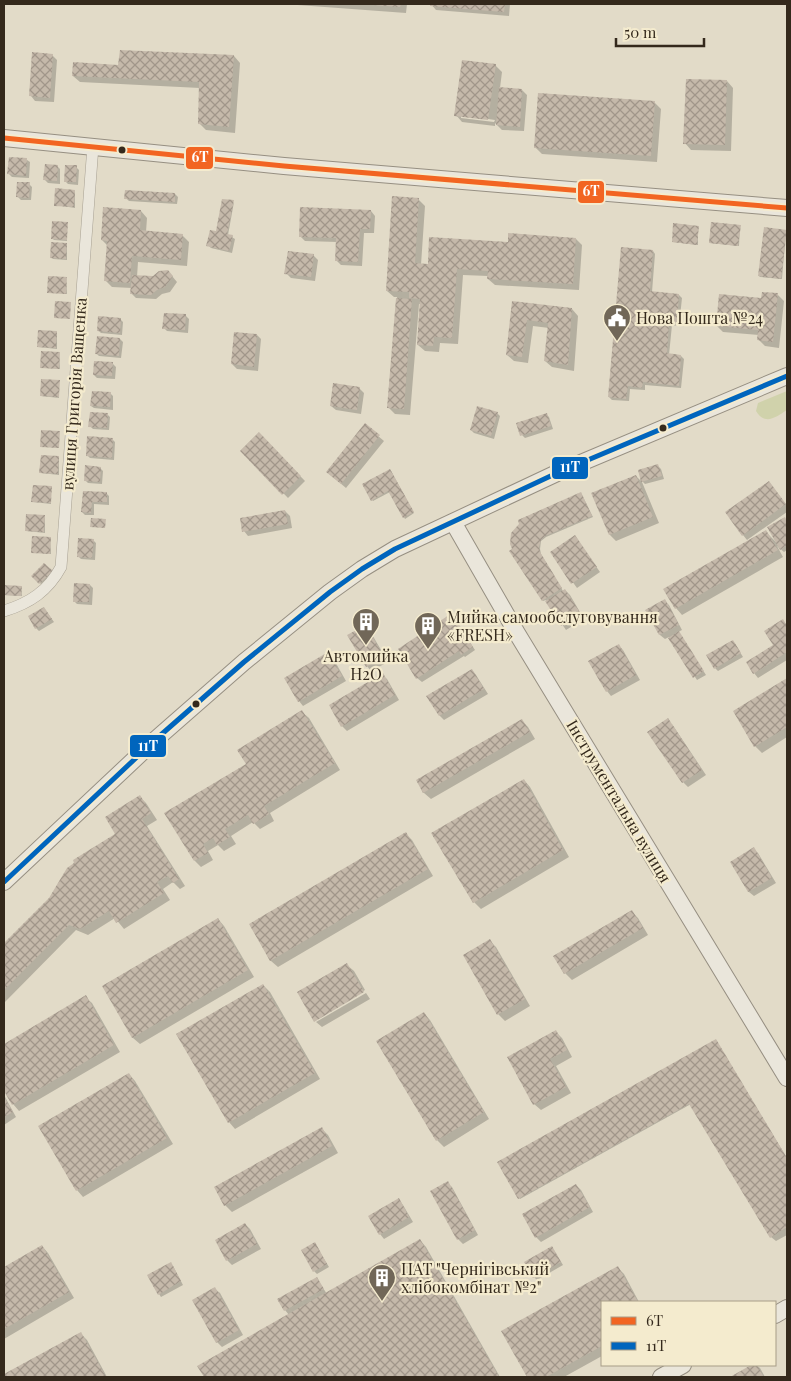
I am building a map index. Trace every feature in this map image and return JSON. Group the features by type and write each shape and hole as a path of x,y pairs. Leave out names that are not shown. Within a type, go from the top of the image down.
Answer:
{"main road":[{"path":"4,138 284,166 787,208"},
{"path":"4,882 168,728 244,662 362,569 395,549 557,473 787,376"},
{"name":"Інструментальна вулиця","path":"453,522 518,635 787,1078"},
{"path":"776,1314 787,1308"},
{"path":"661,1377 681,1366"}],"street":[{"name":"вулиця Григорія Ващенка","path":"4,611 16,607 42,592 53,581 61,567 93,146"}],"green space":[{"path":"787,391 787,410 771,419 759,416 756,411 758,403"}],"building":[{"path":"373,4 401,4 400,7"},
{"path":"430,4 505,4 504,12 430,6"},
{"path":"120,50 234,55 229,127 198,124 199,82 72,76 73,62 118,65"},
{"path":"32,52 53,54 50,98 29,96"},
{"path":"462,60 496,64 488,120 454,116"},
{"path":"686,79 727,80 725,145 683,144"},
{"path":"499,87 522,89 520,127 496,125"},
{"path":"538,93 655,101 651,156 534,148"},
{"path":"9,157 27,158 26,176 7,174"},
{"path":"45,164 58,165 57,181 43,180"},
{"path":"65,165 77,165 76,182 64,182"},
{"path":"17,182 30,182 29,198 16,197"},
{"path":"55,188 75,190 74,207 54,206"},
{"path":"125,190 175,193 175,202 124,199"},
{"path":"392,196 419,198 415,263 428,264 429,237 508,242 508,233 576,238 573,284 487,279 488,271 457,269 452,338 434,337 433,346 417,345 420,299 409,298 409,292 386,291"},
{"path":"222,199 234,200 227,234 233,235 229,251 206,246 210,230 216,231"},
{"path":"103,207 141,210 140,230 183,234 181,260 132,256 130,283 104,281 107,241 101,240"},
{"path":"300,207 371,210 370,229 360,229 358,262 335,261 336,238 299,237"},
{"path":"52,221 68,222 67,240 51,239"},
{"path":"711,222 741,225 738,246 709,243"},
{"path":"673,223 699,226 697,245 672,242"},
{"path":"764,227 787,230 781,279 758,276"},
{"path":"51,242 67,243 66,259 50,258"},
{"path":"621,247 653,250 650,291 679,294 677,323 669,323 667,353 681,355 679,386 643,382 642,388 628,386 626,399 608,397"},
{"path":"288,251 314,254 311,277 284,274"},
{"path":"168,270 173,276 165,287 151,295 130,294 132,275 153,276 159,271"},
{"path":"48,276 67,277 66,294 47,293"},
{"path":"762,292 778,293 773,342 757,340 758,330 716,326 719,294 761,298"},
{"path":"396,298 412,299 404,409 387,408"},
{"path":"55,301 71,302 70,319 54,318"},
{"path":"512,301 572,308 568,365 544,361 548,323 527,320 522,357 506,355"},
{"path":"164,313 186,314 185,330 162,329"},
{"path":"98,316 121,318 120,333 97,331"},
{"path":"38,330 57,331 56,348 37,347"},
{"path":"234,332 257,334 254,367 231,364"},
{"path":"97,336 120,338 119,356 95,354"},
{"path":"41,351 60,352 59,369 40,368"},
{"path":"94,361 113,362 112,376 93,375"},
{"path":"41,379 60,380 59,397 40,396"},
{"path":"333,383 360,387 357,410 330,406"},
{"path":"92,391 111,392 110,407 90,406"},
{"path":"477,406 498,412 491,436 470,430"},
{"path":"90,412 108,413 107,428 88,427"},
{"path":"547,413 551,426 520,436 516,423"},
{"path":"365,423 380,435 341,484 326,472"},
{"path":"41,430 60,431 59,448 40,447"},
{"path":"259,432 301,476 282,495 240,451"},
{"path":"87,436 113,438 112,458 86,456"},
{"path":"41,455 59,456 58,474 39,473"},
{"path":"658,464 662,476 641,482 638,470"},
{"path":"85,465 101,467 100,482 84,481"},
{"path":"390,469 414,512 403,518 388,491 371,501 362,484"},
{"path":"636,475 653,517 609,535 591,493"},
{"path":"769,481 786,504 742,536 725,512"},
{"path":"33,485 52,486 51,503 31,502"},
{"path":"83,491 107,492 107,502 92,502 91,513 81,512"},
{"path":"581,492 592,516 545,536 541,540 540,552 562,588 542,601 509,551 512,549 510,544 511,533 519,524 518,520"},
{"path":"285,510 288,524 242,532 240,518"},
{"path":"26,514 45,515 44,532 25,531"},
{"path":"785,517 787,521 787,545 780,550 767,527"},
{"path":"91,518 106,519 105,528 90,527"},
{"path":"766,530 778,550 675,609 663,589"},
{"path":"575,535 597,567 571,584 550,552"},
{"path":"32,536 51,537 50,554 31,553"},
{"path":"78,538 94,539 92,558 77,557"},
{"path":"44,563 53,571 39,584 31,576"},
{"path":"74,583 90,584 89,602 73,602"},
{"path":"4,585 22,586 21,596 4,595"},
{"path":"565,589 581,614 561,626 545,601"},
{"path":"665,599 679,625 659,635 645,610"},
{"path":"44,607 52,619 35,629 28,616"},
{"name":"Мийка самообслуговування «FRESH»","path":"452,613 473,647 461,655 459,651 416,679 398,649"},
{"path":"783,619 787,626 787,652 753,674 746,662 773,645 764,631"},
{"name":"Автомийка H2O","path":"366,625 384,657 366,667 347,635"},
{"path":"679,631 704,671 693,678 668,638"},
{"path":"733,640 741,653 714,669 706,655"},
{"path":"619,644 636,675 606,692 588,661"},
{"path":"328,652 342,676 298,702 284,678"},
{"path":"472,669 484,689 439,716 426,696"},
{"path":"383,673 395,695 341,727 329,705"},
{"path":"787,678 787,727 754,747 733,711"},
{"path":"302,710 335,763 264,806 269,814 253,824 248,815 225,829 230,837 217,845 213,838 203,844 208,853 194,861 164,813 246,764 237,750"},
{"path":"668,718 702,770 682,783 647,732"},
{"path":"522,719 530,732 423,793 416,780"},
{"path":"524,779 563,850 473,903 431,833"},
{"path":"140,795 151,813 142,819 179,879 173,883 168,876 157,882 164,893 116,923 109,911 80,929 69,925 4,990 4,943 49,898 67,868 74,863 73,860 115,834 105,817"},
{"path":"406,832 428,869 270,961 249,924"},
{"path":"754,847 772,878 748,892 730,862"},
{"path":"632,910 643,928 564,974 553,956"},
{"path":"218,918 248,970 132,1038 102,986"},
{"path":"490,939 525,999 497,1015 463,955"},
{"path":"347,963 364,992 314,1022 297,992"},
{"path":"263,984 315,1073 228,1123 176,1034"},
{"path":"86,995 114,1045 12,1105 4,1091 4,1044"},
{"path":"424,1012 484,1112 436,1141 376,1041"},
{"path":"556,1030 567,1050 550,1059 566,1087 533,1105 507,1057"},
{"path":"716,1039 787,1158 787,1227 770,1238 689,1104 518,1199 497,1162"},
{"path":"129,1073 167,1138 76,1191 38,1126"},
{"path":"4,1097 13,1112 4,1117"},
{"path":"322,1127 332,1146 224,1206 214,1187"},
{"path":"448,1181 475,1230 457,1240 430,1191"},
{"path":"576,1184 590,1207 535,1238 522,1214"},
{"path":"399,1198 409,1217 379,1235 368,1216"},
{"path":"245,1223 257,1244 226,1261 215,1240"},
{"name":"ПАТ \"Чернігівський хлібокомбінат №2\"","path":"420,1239 499,1377 204,1377 197,1366"},
{"path":"315,1242 327,1264 313,1272 301,1250"},
{"path":"42,1245 69,1292 4,1329 4,1267"},
{"path":"552,1246 561,1262 533,1278 524,1262"},
{"path":"171,1262 181,1281 158,1295 147,1275"},
{"path":"618,1266 637,1301 601,1301 601,1347 546,1377 527,1377 501,1331"},
{"path":"317,1277 324,1289 284,1311 277,1299"},
{"path":"215,1287 239,1330 216,1343 192,1300"},
{"path":"81,1332 106,1377 4,1377 4,1374"},
{"path":"749,1366 758,1366 763,1376 761,1377 730,1377"}],"transit line":[{"name":"6Т","path":"4,138 284,166 787,208"},
{"name":"11Т","path":"4,882 155,740 244,662 330,592 362,569 395,549 557,473 787,376"}],"place":[{"name":"Нова Пошта №24","path":"617,342"},
{"name":"Автомийка H2O","path":"366,646"},
{"name":"Мийка самообслуговування «FRESH»","path":"428,650"},
{"name":"ПАТ \"Чернігівський хлібокомбінат №2\"","path":"382,1302"}]}
